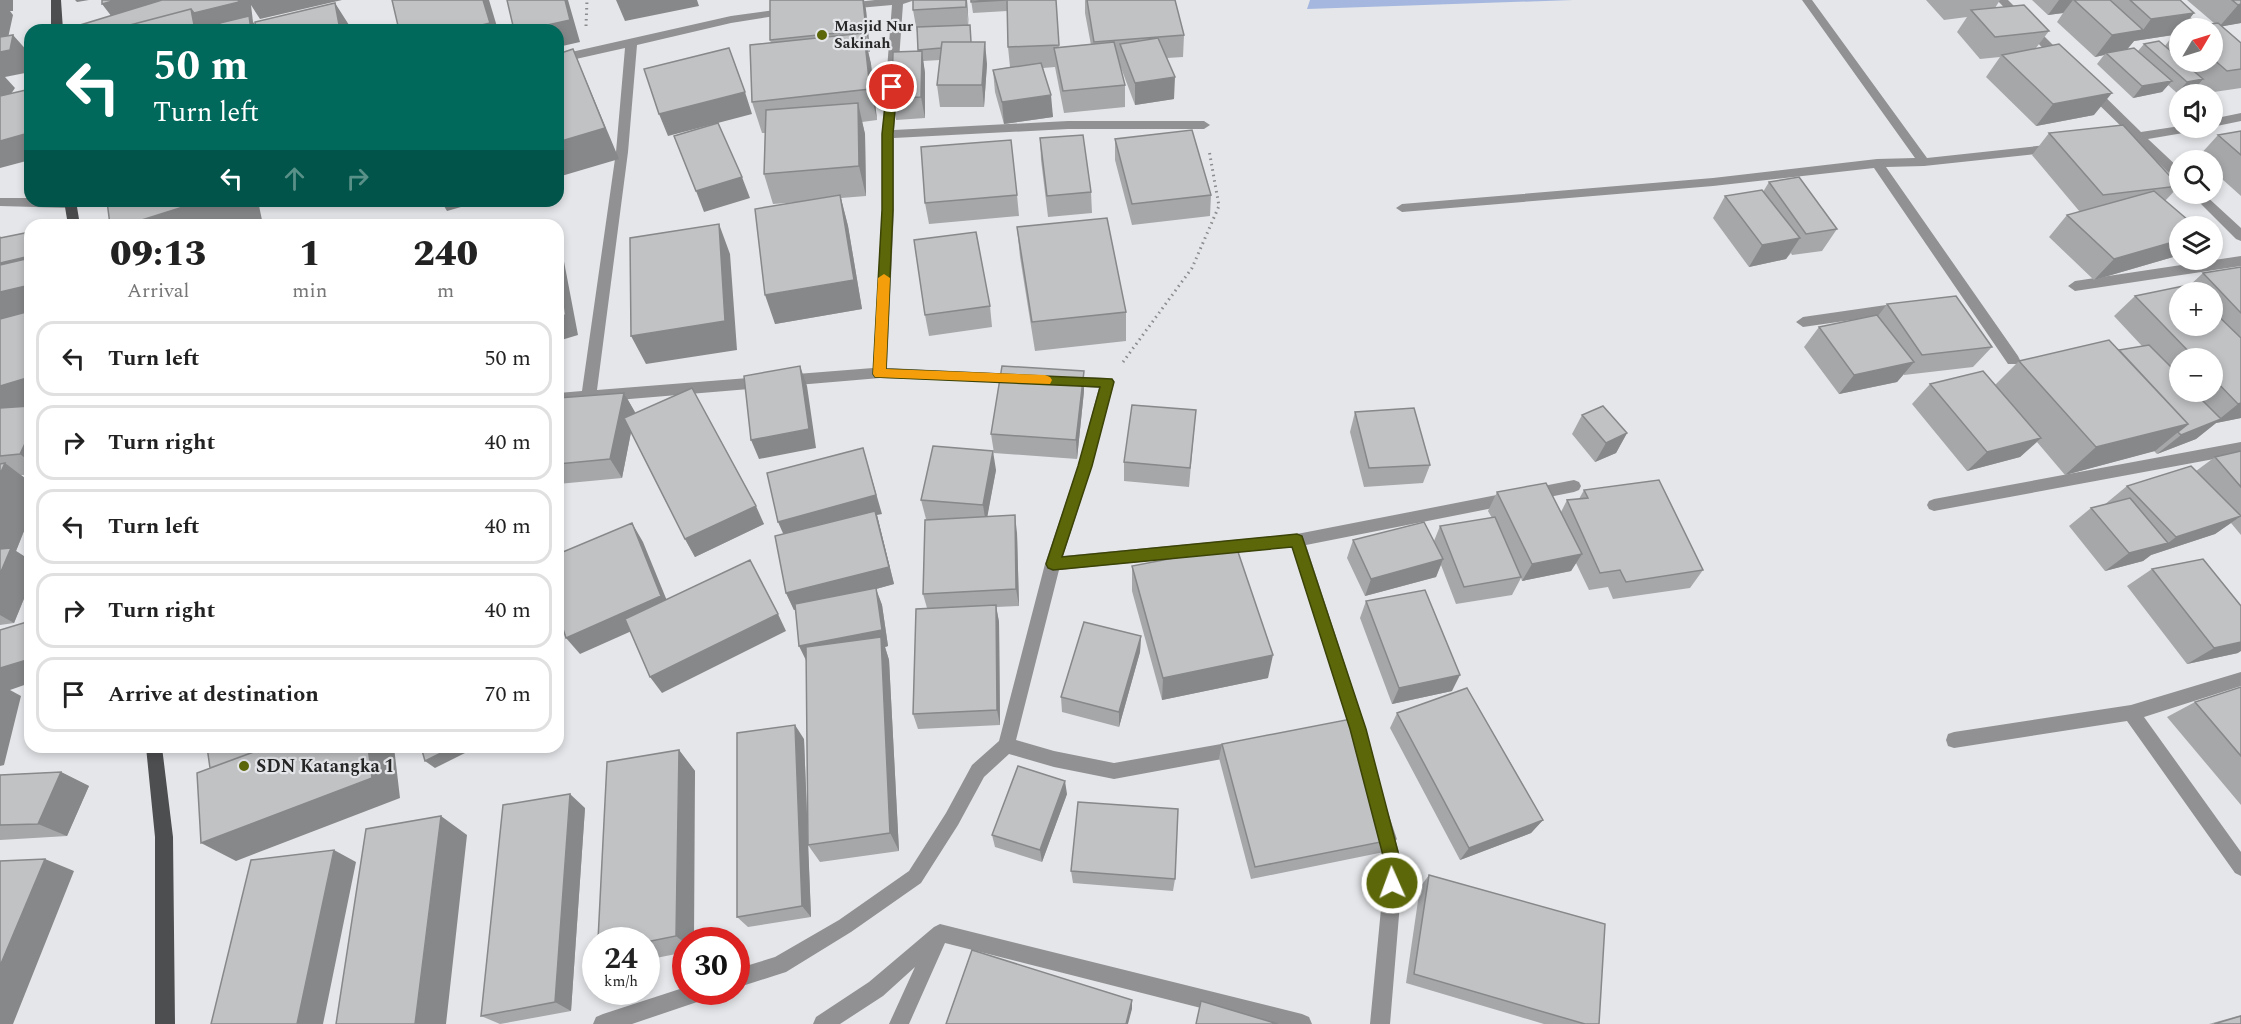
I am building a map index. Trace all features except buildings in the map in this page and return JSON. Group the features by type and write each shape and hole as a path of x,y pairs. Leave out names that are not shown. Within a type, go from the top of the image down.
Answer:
{"main road":[{"path":"56,0 57,24"},
{"path":"155,753 164,837 165,1024"}],"street":[{"path":"2002,0 2066,65"},
{"path":"2163,0 2185,18"},
{"path":"830,8 904,1 888,134 888,210 880,374"},
{"path":"1807,1 1924,162"},
{"path":"564,57 631,44 750,11 807,10"},
{"path":"590,395 622,152 631,44"},
{"path":"2082,81 2169,167"},
{"path":"2223,121 2241,117"},
{"path":"888,134 1068,125 1204,125"},
{"path":"2103,142 2169,132"},
{"path":"1402,208 1713,182 2068,146"},
{"path":"1877,164 1966,299 2013,360"},
{"path":"0,202 24,202"},
{"path":"2207,204 2241,236"},
{"path":"2075,286 2241,261"},
{"path":"1803,322 1915,306"},
{"path":"564,398 880,374 1107,382 1085,466 1053,564 1006,745 978,771 952,819 915,877 845,926 778,965 750,974"},
{"path":"1934,505 2241,448"},
{"path":"1053,564 1297,540 1574,486"},
{"path":"1297,540 1359,735 1335,733"},
{"path":"1954,740 2131,712 2241,679"},
{"path":"2131,712 2241,867"},
{"path":"1006,745 1054,759 1114,771 1253,747"},
{"path":"1379,809 1394,867 1380,1024"},
{"path":"823,1024 876,989 940,933"},
{"path":"899,1024 940,933"},
{"path":"940,933 1302,1024"},
{"path":"603,1024 672,1001"}],"path":[{"path":"1107,382 1192,268 1220,206 1204,125"}],"shaded area":[{"path":"1310,0 1573,0 1307,9"}],"slow traffic":[{"path":"884,278 880,374 1045,380"}],"place":[{"name":"Masjid Nur Sakinah","path":"822,35"},
{"name":"SDN Katangka 1","path":"244,766"}],"route":[{"path":"892,87 888,134 888,210 880,374 1107,382 1085,466 1053,564 1297,540 1358,729 1394,867 1392,883"}]}
